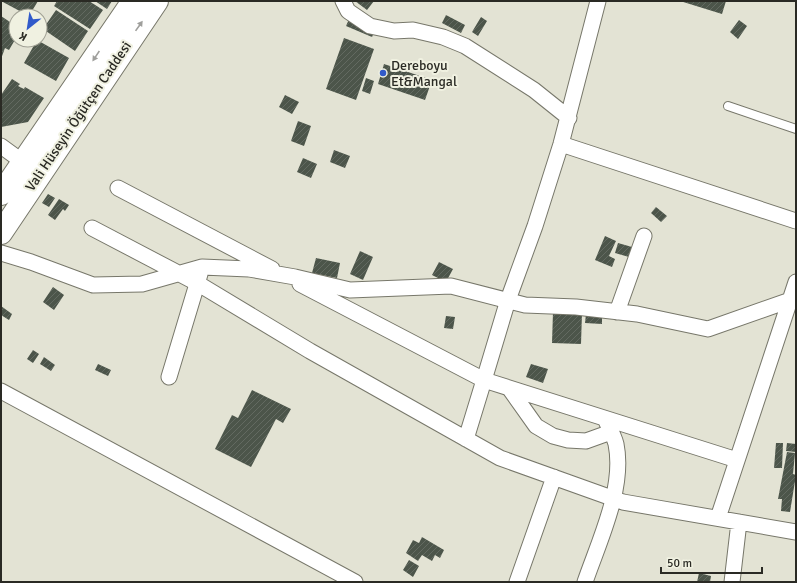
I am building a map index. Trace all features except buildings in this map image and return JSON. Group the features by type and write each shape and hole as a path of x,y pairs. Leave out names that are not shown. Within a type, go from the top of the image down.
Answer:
{"main road":[{"name":"Vali Hüseyin Öğütçen Caddesi","path":"1,194 133,1"},
{"name":"Vali Hüseyin Öğütçen Caddesi","path":"1,233 157,1"}],"street":[{"path":"342,1 348,10 370,26 394,31 413,30 443,37 465,46 534,90 569,118"},
{"path":"466,439 508,300 535,226 569,118 598,1"},
{"path":"561,144 796,220"},
{"path":"1,146 23,162"},
{"path":"118,188 484,380 608,425 737,460"},
{"path":"92,228 197,283 500,458 624,502 796,532"},
{"path":"617,312 644,236"},
{"path":"1,253 31,262 93,285 142,284 202,267 249,269 350,290 451,286 525,304 576,307 617,312 708,329 794,301"},
{"path":"169,377 202,267"},
{"path":"718,518 737,460 794,301 796,282"},
{"path":"509,388 536,426 553,436 568,440 586,442 608,425"},
{"path":"1,391 355,582"},
{"path":"585,582 614,498 618,469 616,444 608,425"},
{"path":"517,582 554,477"},
{"path":"732,582 739,522"}],"lane":[{"path":"728,106 796,129"}],"place":[{"name":"Dereboyu Et&Mangal","path":"383,73"}]}
